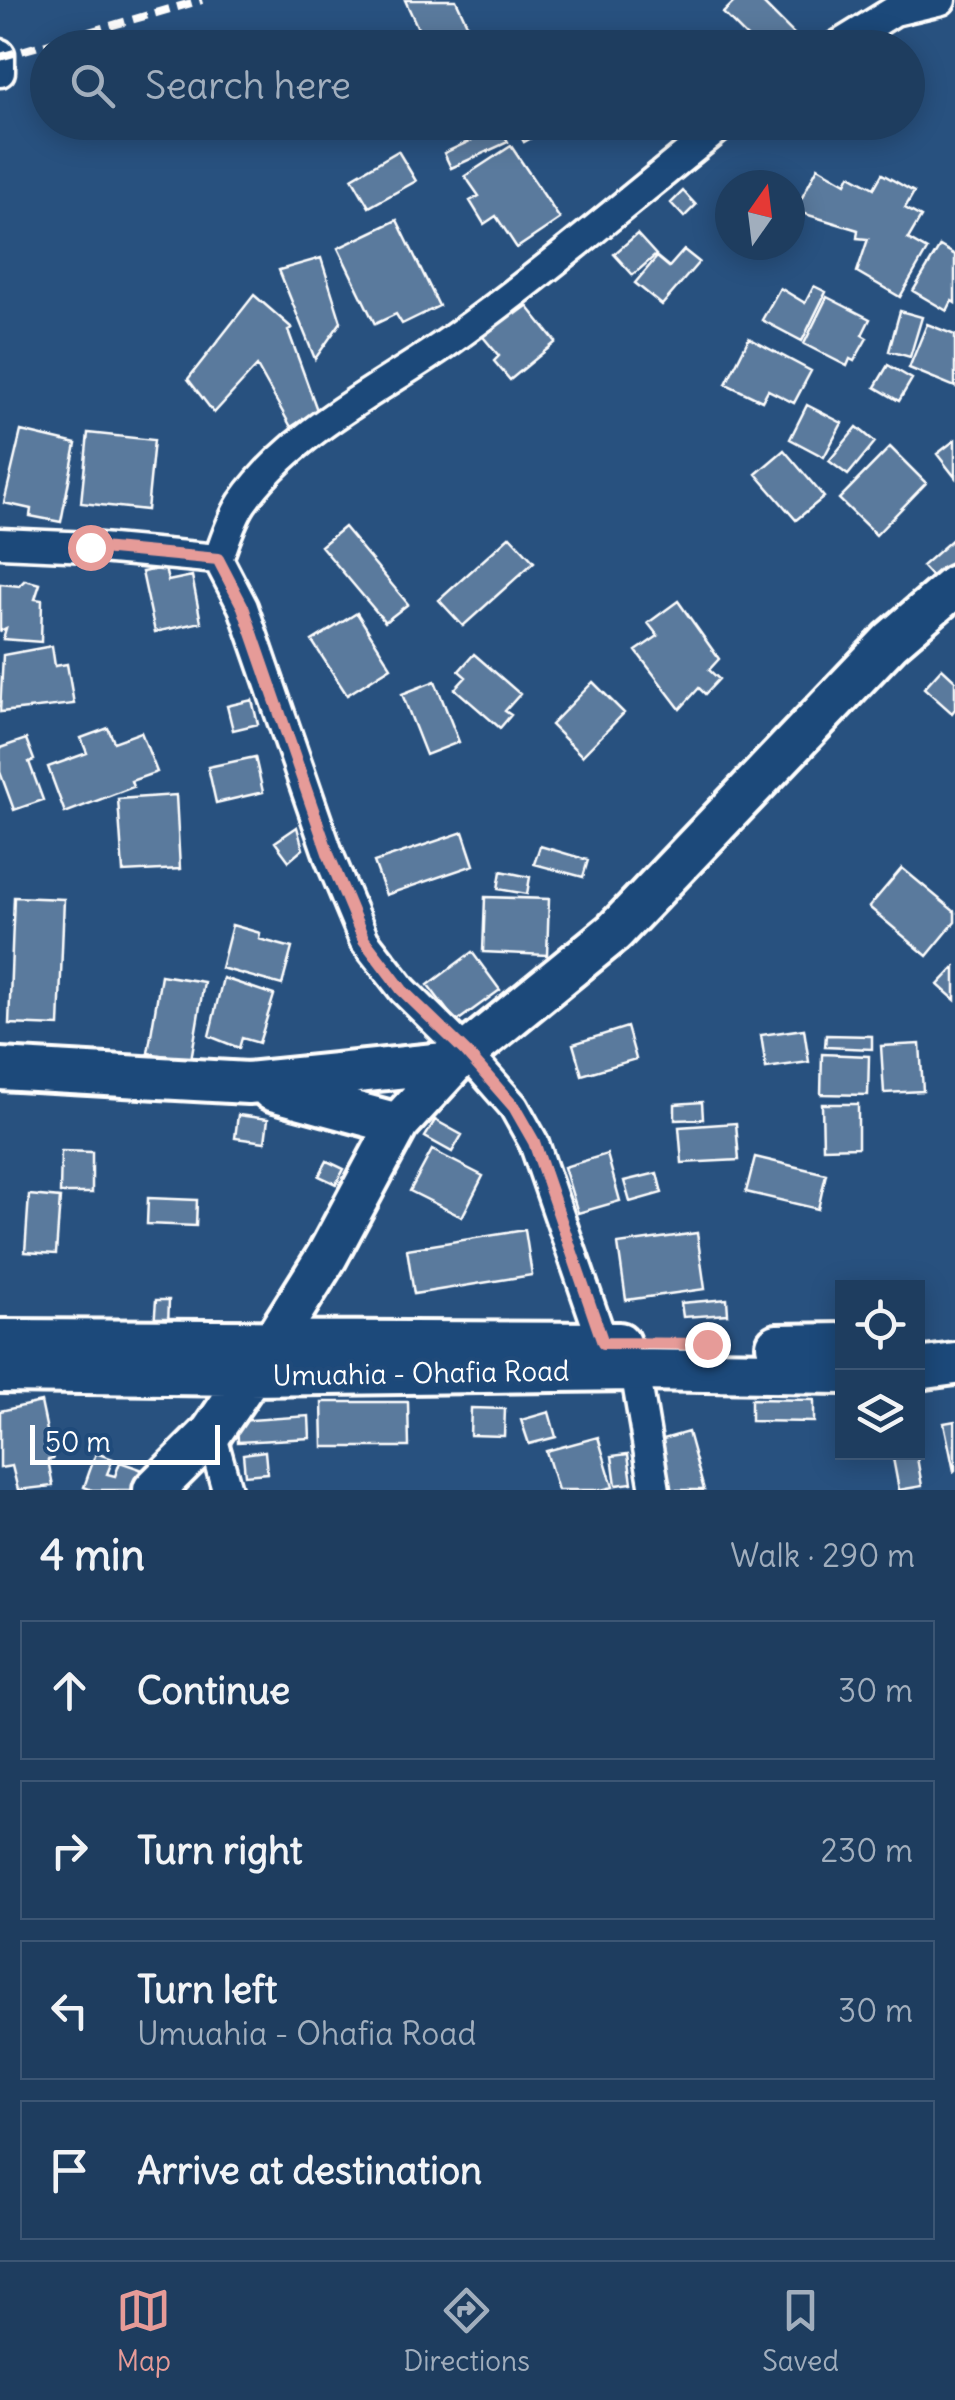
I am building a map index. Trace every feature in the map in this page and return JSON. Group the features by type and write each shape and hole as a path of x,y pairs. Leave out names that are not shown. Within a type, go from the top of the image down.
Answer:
{"street":[{"path":"862,30 894,10 941,0"},
{"path":"0,54 0,72"},
{"path":"218,559 240,506 294,449 320,427 451,340 703,140"},
{"path":"0,543 218,559"},
{"path":"218,559 243,607 329,856 364,940 460,1057 514,1107 534,1142 603,1343"},
{"path":"154,1490 211,1434 273,1342 327,1256 398,1124 460,1057 614,932 891,641 955,586"},
{"path":"0,1068 248,1083 460,1057"},
{"path":"248,1083 398,1124"},
{"path":"925,1340 955,1337"},
{"name":"Umuahia - Ohafia Road","path":"0,1340 835,1344"},
{"path":"925,1367 955,1364"},
{"path":"635,1370 655,1490"},
{"name":"Umuahia - Ohafia Road","path":"0,1372 835,1373"},
{"path":"211,1434 227,1490"}],"building":[{"path":"405,0 456,0 470,30 419,30"},
{"path":"736,0 760,0 790,30 740,30 723,13"},
{"path":"472,140 508,142 451,168 444,153"},
{"path":"511,146 560,219 517,248 496,216 484,224 470,201 479,196 465,176"},
{"path":"398,151 416,181 369,207 352,178"},
{"path":"818,167 846,183 850,175 874,188 882,174 914,192 905,208 921,217 908,239 927,250 900,297 857,272 868,239 857,238 858,230 805,214 805,192"},
{"path":"683,191 696,205 684,217 671,203"},
{"path":"397,220 439,306 402,324 396,314 375,324 338,248"},
{"path":"637,234 656,255 633,275 614,254"},
{"path":"940,246 955,255 955,303 952,301 947,311 913,291"},
{"path":"684,250 699,262 662,305 635,283 657,257 669,267"},
{"path":"321,258 341,322 315,359 279,270"},
{"path":"814,286 826,292 802,341 762,320 780,288 805,303"},
{"path":"254,295 292,328 288,330 317,410 291,427 257,366 214,413 188,379"},
{"path":"827,297 870,319 862,335 867,338 847,366 804,344"},
{"path":"527,306 556,342 510,380 494,361 499,356 479,332 510,307 516,314"},
{"path":"900,311 922,317 910,357 889,351"},
{"path":"927,324 955,335 955,387 909,368"},
{"path":"749,338 811,371 794,403 768,390 762,401 726,384"},
{"path":"888,365 912,379 899,401 875,387"},
{"path":"807,405 842,423 824,457 790,439"},
{"path":"857,427 875,442 848,475 829,461"},
{"path":"21,431 76,444 61,522 30,516 31,509 4,503"},
{"path":"88,433 154,440 147,510 81,503"},
{"path":"955,440 955,477 937,454"},
{"path":"890,447 926,483 876,535 839,499"},
{"path":"784,450 824,497 796,520 756,474"},
{"path":"344,527 408,604 385,622 321,546"},
{"path":"510,536 534,562 463,626 439,600"},
{"path":"955,537 955,559 933,578 922,566"},
{"path":"165,568 168,581 192,576 201,622 155,632 142,572"},
{"path":"25,580 40,584 35,599 42,600 41,642 3,639 6,628 0,631 0,584 19,586"},
{"path":"678,601 719,659 709,670 719,679 705,694 699,688 680,709 636,651 658,636 648,623"},
{"path":"357,613 391,667 347,695 312,641"},
{"path":"52,646 55,666 67,664 74,704 0,712 3,655"},
{"path":"474,654 520,694 505,711 511,715 500,728 455,689 466,677 459,671"},
{"path":"942,668 955,680 952,713 924,688"},
{"path":"435,681 459,742 426,755 402,694"},
{"path":"593,682 624,713 582,756 551,725"},
{"path":"252,700 258,724 233,730 227,706"},
{"path":"108,728 114,742 141,732 157,772 131,781 133,787 65,813 48,767 87,753 81,738"},
{"path":"26,739 34,760 29,762 43,800 14,810 0,772 0,748"},
{"path":"255,757 263,792 216,803 208,767"},
{"path":"176,795 180,869 123,872 118,799"},
{"path":"297,827 303,849 289,861 275,842"},
{"path":"463,832 474,865 386,895 374,862"},
{"path":"540,846 588,860 583,877 534,864"},
{"path":"902,868 955,912 955,922 927,956 869,907"},
{"path":"501,871 530,877 527,894 498,889"},
{"path":"14,897 64,899 59,1026 9,1024"},
{"path":"485,897 549,899 547,955 483,952"},
{"path":"232,925 260,933 259,939 292,948 282,985 221,968"},
{"path":"472,952 500,990 456,1022 428,985"},
{"path":"955,967 955,1000 938,985"},
{"path":"161,975 204,982 191,1060 148,1053"},
{"path":"223,978 274,995 259,1043 242,1038 239,1048 209,1036"},
{"path":"627,1027 636,1059 582,1075 573,1044"},
{"path":"804,1029 809,1062 766,1068 761,1035"},
{"path":"826,1035 872,1036 872,1049 825,1047"},
{"path":"920,1044 923,1091 884,1093 881,1046"},
{"path":"822,1054 869,1056 868,1095 821,1094"},
{"path":"702,1102 703,1119 675,1120 675,1104"},
{"path":"822,1104 858,1104 858,1147 823,1148"},
{"path":"238,1115 268,1119 265,1142 235,1138"},
{"path":"435,1120 462,1135 452,1152 425,1137"},
{"path":"736,1123 739,1160 682,1163 679,1127"},
{"path":"432,1150 483,1176 462,1217 410,1191"},
{"path":"61,1151 92,1152 92,1193 60,1193"},
{"path":"607,1154 620,1201 578,1213 564,1167"},
{"path":"755,1157 826,1174 818,1209 746,1192"},
{"path":"327,1161 344,1169 336,1184 319,1176"},
{"path":"657,1173 662,1193 630,1202 624,1181"},
{"path":"29,1195 60,1198 56,1254 25,1252"},
{"path":"148,1198 197,1200 196,1226 147,1224"},
{"path":"525,1230 532,1275 414,1294 407,1249"},
{"path":"697,1233 705,1289 626,1300 618,1244"},
{"path":"727,1299 728,1314 683,1317 681,1303"},
{"path":"156,1300 169,1300 168,1326 154,1326"},
{"path":"751,1399 814,1400 814,1422 751,1421"},
{"path":"41,1402 53,1459 48,1460 53,1486 18,1490 12,1466 0,1468 0,1411"},
{"path":"322,1402 408,1402 409,1447 323,1447"},
{"path":"471,1408 505,1409 504,1436 470,1435"},
{"path":"549,1412 556,1437 529,1444 521,1420"},
{"path":"309,1416 310,1438 238,1442 237,1421"},
{"path":"955,1421 955,1470 954,1471 944,1423"},
{"path":"688,1432 704,1490 670,1490 656,1441"},
{"path":"598,1437 613,1487 558,1490 546,1451"},
{"path":"265,1451 267,1473 245,1475 243,1454"},
{"path":"96,1453 113,1459 107,1474 115,1476 120,1462 143,1470 132,1490 84,1487"},
{"path":"628,1454 632,1483 616,1485 612,1456"},
{"path":"893,1460 917,1460 922,1486 899,1490"}],"railway":[{"path":"96,30 202,0"},
{"path":"0,57 30,49"}],"route":[{"path":"90,547 218,559 243,607 329,856 364,940 402,990 466,1052 514,1107 534,1142 603,1343 707,1344"}]}
